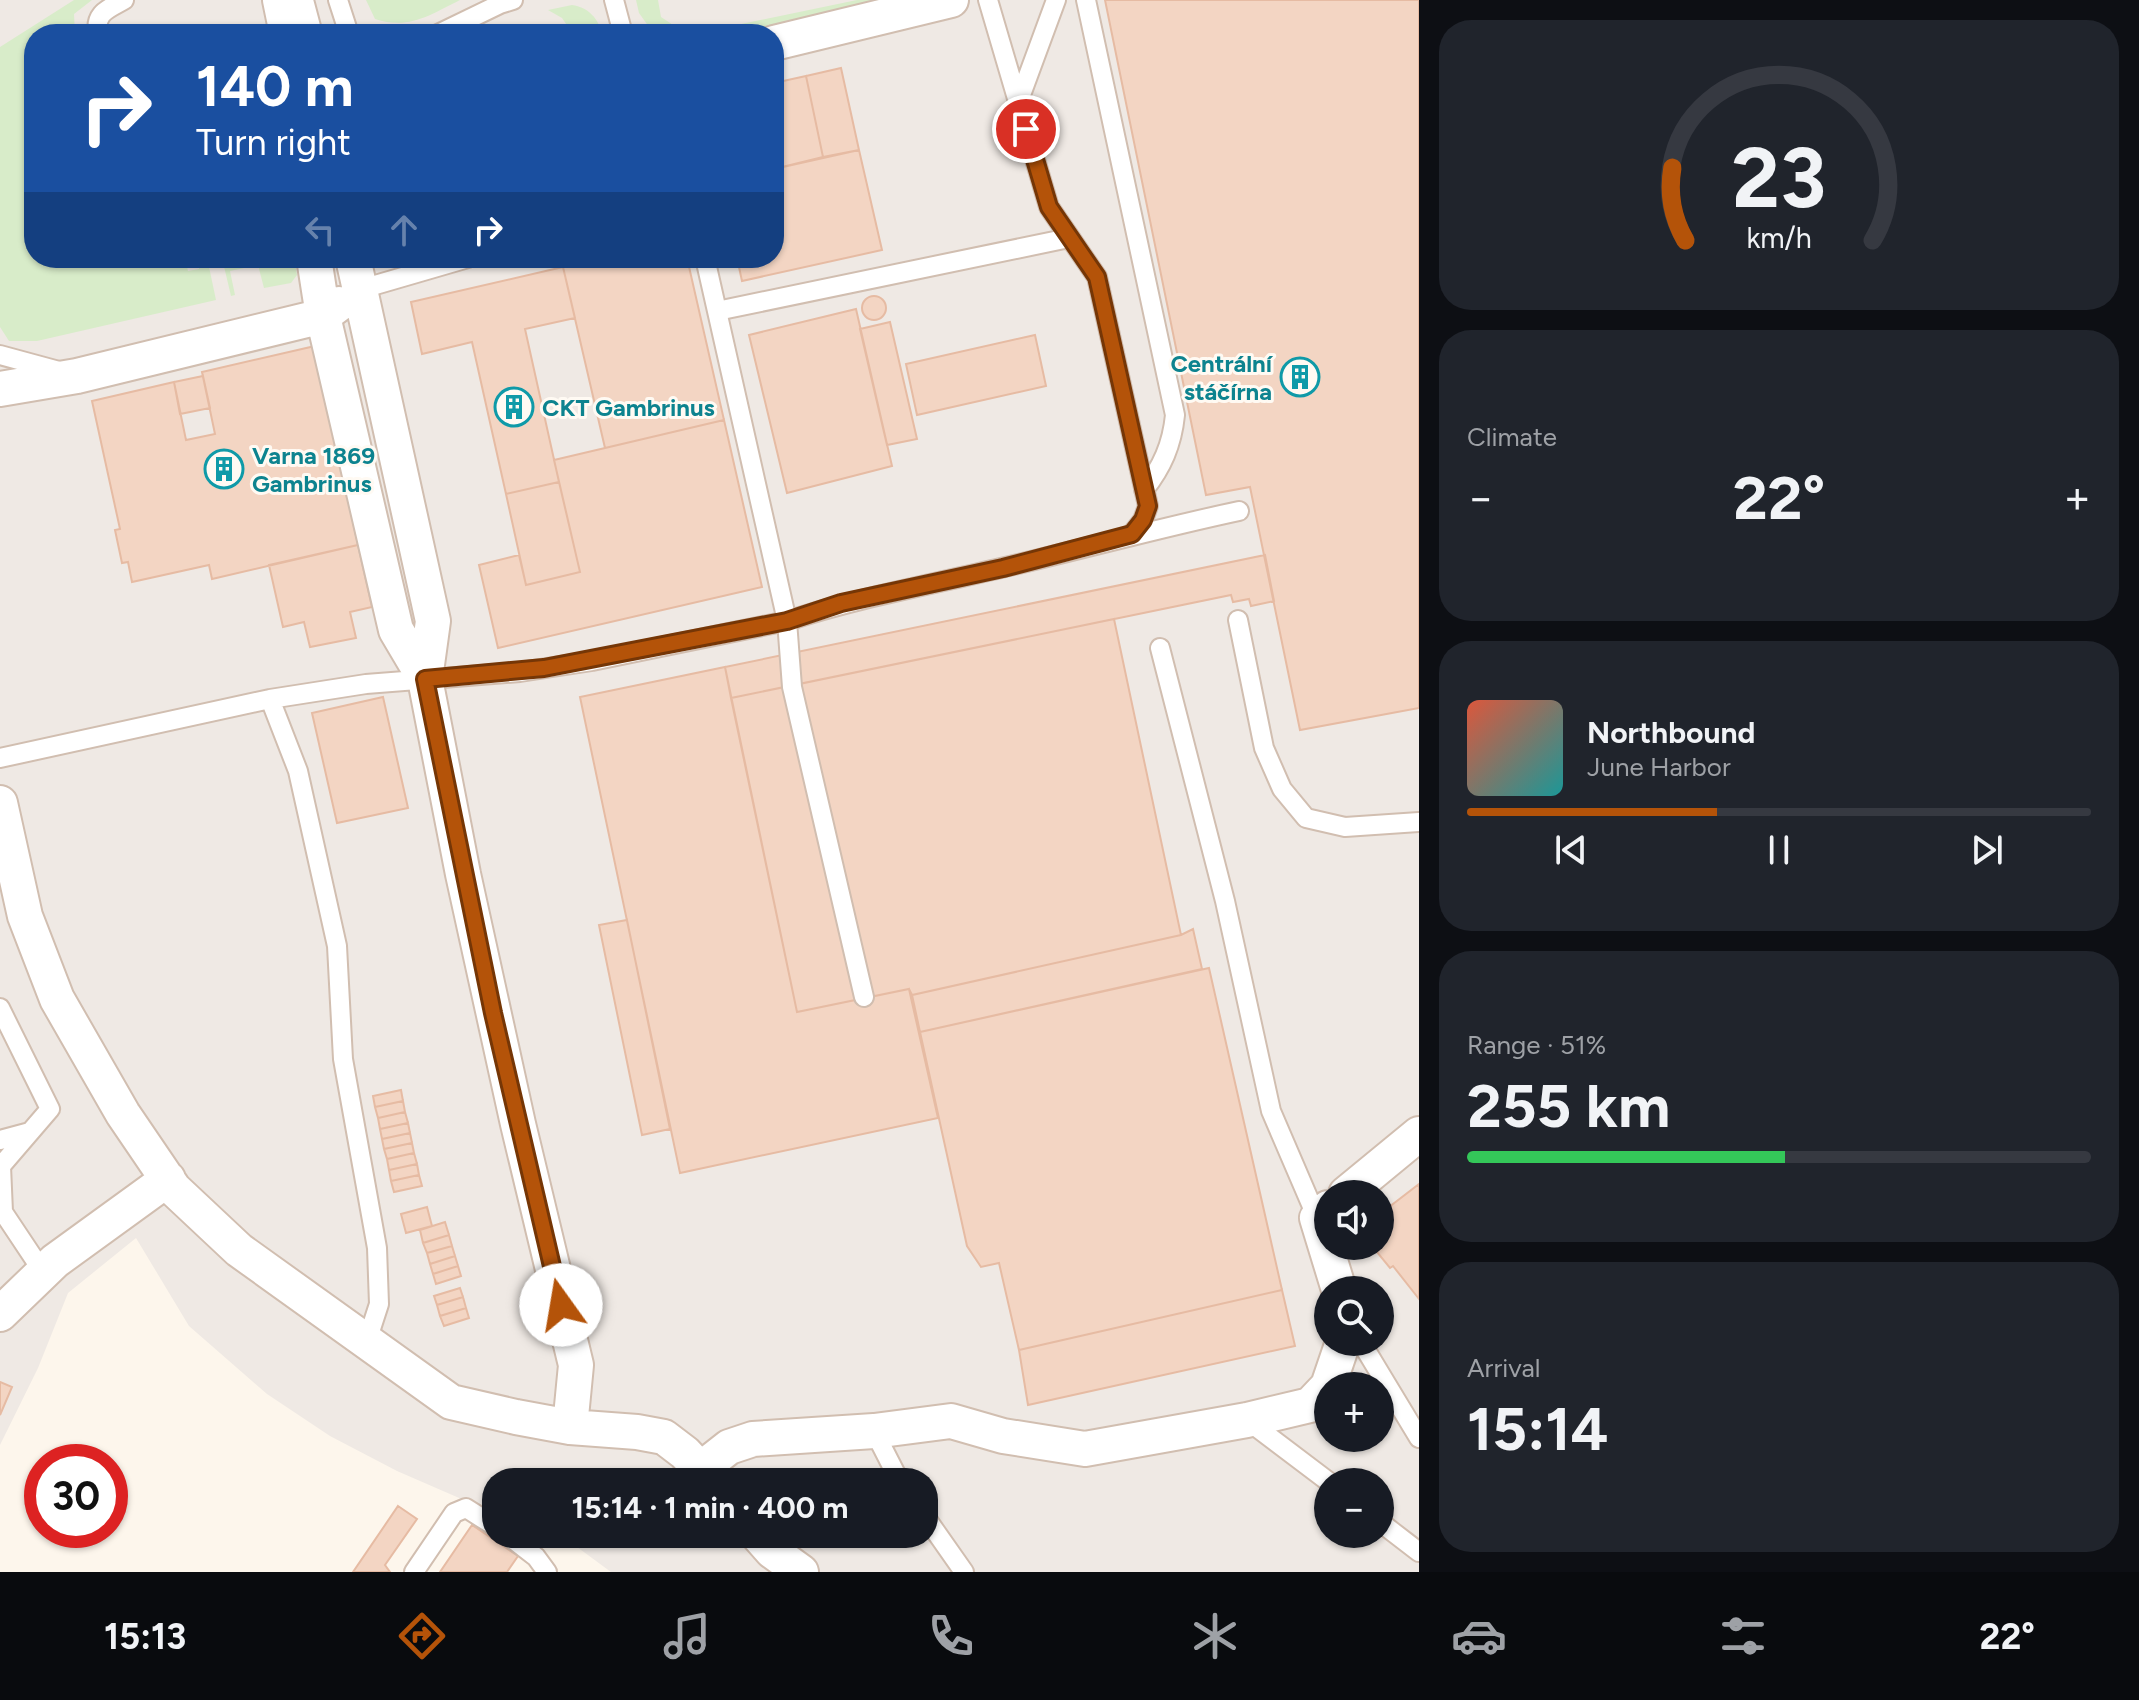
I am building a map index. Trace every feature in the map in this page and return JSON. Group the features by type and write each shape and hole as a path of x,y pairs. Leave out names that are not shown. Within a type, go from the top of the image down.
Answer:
{"street":[{"path":"280,0 285,24"},
{"path":"784,41 951,0"},
{"path":"316,268 323,316 396,630 425,679"},
{"path":"0,389 77,376 323,316 355,274"},
{"path":"355,274 433,621 425,679 463,874 518,1124 576,1365 570,1427"},
{"path":"0,803 25,916 57,999 123,1114 174,1189 239,1250 451,1402 570,1427 664,1437 698,1468"},
{"path":"1363,1180 1419,1134"},
{"path":"0,1314 43,1272 168,1179"},
{"path":"712,1468 729,1447 753,1439 874,1431 951,1421 1003,1436 1085,1449 1247,1420 1310,1405 1314,1401"},
{"path":"769,1548 801,1572"}],"lane":[{"path":"96,24 99,15 124,0"},
{"path":"304,0 310,24"},
{"path":"338,0 346,24"},
{"path":"459,24 513,0"},
{"path":"614,0 620,24"},
{"path":"988,0 1049,207 1097,277 1148,506 1143,520 1132,534"},
{"path":"1018,103 1056,0"},
{"path":"1086,0 1175,415 1168,453 1144,490"},
{"path":"717,311 1069,238"},
{"path":"355,274 397,268"},
{"path":"707,268 787,621 792,687 864,997"},
{"path":"0,355 77,376"},
{"path":"0,758 270,699 366,684 549,668 787,621 841,603 1239,511"},
{"path":"1238,620 1264,748 1282,789 1306,818 1345,827 1419,822"},
{"path":"1160,648 1225,901 1271,1111 1314,1197"},
{"path":"270,699 298,771 337,946 343,1059 377,1248 379,1304 367,1341"},
{"path":"0,1008 50,1109 1,1166 3,1212 43,1272"},
{"path":"0,1140 30,1132"},
{"path":"1369,1356 1419,1438"},
{"path":"1247,1420 1314,1471"},
{"path":"874,1431 893,1468"},
{"path":"414,1572 454,1513 466,1508 482,1518"},
{"path":"1394,1533 1419,1552"},
{"path":"938,1535 964,1572"},
{"path":"524,1548 547,1572"}],"shaded area":[{"path":"0,0 1419,0 1419,1572 611,1572 578,1548 938,1548 938,1468 482,1468 482,1508 397,1471 330,1436 267,1394 189,1326 136,1238 68,1293 38,1368 0,1445"}],"green space":[{"path":"74,0 92,0 74,14 74,24 36,24"},
{"path":"366,0 460,0 419,19 398,23 375,19"},
{"path":"636,0 658,0 661,17 672,24 647,24 639,13"},
{"path":"857,0 907,0 784,26 741,24"},
{"path":"572,5 583,8 598,24 566,24 548,10"},
{"path":"24,32 24,268 187,268 188,271 209,268 216,300 37,341 9,341 0,327 0,47"},
{"path":"224,268 244,268 230,271 235,295 231,296"},
{"path":"259,268 296,268 297,275 291,283 264,288"}],"building":[{"name":"Centrální stáčírna","path":"1105,0 1419,0 1419,708 1300,730 1250,487 1206,495"},
{"path":"841,68 859,150 823,157 806,76"},
{"path":"806,76 823,157 784,167 784,81"},
{"path":"859,150 882,250 742,281 739,268 784,268 784,167"},
{"path":"563,268 689,268 724,420 605,448"},
{"name":"CKT Gambrinus","path":"563,268 575,318 525,329 559,482 506,494 472,342 422,354 411,302"},
{"path":"874,296 883,299 886,308 883,317 874,320 865,317 862,308 865,299"},
{"path":"856,309 892,466 787,493 749,335"},
{"path":"890,322 917,439 887,445 860,329"},
{"path":"1035,335 1046,386 917,415 906,364"},
{"name":"Varna 1869 Gambrinus","path":"315,346 358,545 212,579 209,565 132,582 128,562 122,563 115,530 120,529 92,401 174,382 186,440 215,434 202,372"},
{"path":"203,376 210,408 180,414 174,382"},
{"path":"724,420 762,587 498,648 479,565 519,555 526,585 580,572 554,460"},
{"path":"559,482 580,572 526,585 506,494"},
{"path":"358,545 372,607 350,612 356,638 310,647 304,622 283,627 269,565"},
{"path":"1265,555 1274,601 1251,606 1249,599 1233,602 1231,595 731,698 725,667"},
{"path":"1114,619 1181,935 912,995 909,989 797,1012 731,698"},
{"path":"725,667 797,1012 909,989 938,1118 680,1173 580,697"},
{"path":"383,697 408,808 337,823 312,713"},
{"path":"627,920 670,1129 642,1135 599,925"},
{"path":"1193,929 1202,969 920,1032 912,995 1181,935"},
{"path":"1209,968 1282,1290 1019,1350 999,1263 981,1267 967,1246 920,1032"},
{"path":"401,1090 403,1101 375,1107 373,1096"},
{"path":"403,1101 405,1112 378,1118 375,1107"},
{"path":"405,1112 408,1123 380,1129 378,1118"},
{"path":"408,1123 410,1133 382,1139 380,1129"},
{"path":"410,1133 412,1143 384,1149 382,1139"},
{"path":"412,1143 414,1153 387,1159 384,1149"},
{"path":"414,1153 417,1164 389,1170 387,1159"},
{"path":"417,1164 419,1175 391,1181 389,1170"},
{"path":"419,1175 422,1186 394,1192 391,1181"},
{"path":"1419,1184 1419,1299 1393,1266 1390,1268 1383,1260 1394,1260 1394,1203"},
{"path":"427,1207 432,1226 406,1233 401,1214"},
{"path":"445,1222 449,1235 423,1243 420,1230"},
{"path":"449,1235 452,1246 427,1253 423,1243"},
{"path":"452,1246 455,1256 430,1264 427,1253"},
{"path":"455,1256 458,1266 433,1274 430,1264"},
{"path":"458,1266 461,1276 436,1284 433,1274"},
{"path":"460,1288 463,1297 437,1305 434,1296"},
{"path":"1282,1290 1295,1346 1028,1405 1019,1350"},
{"path":"463,1297 466,1308 440,1316 437,1305"},
{"path":"466,1308 469,1318 444,1326 440,1316"},
{"path":"0,1382 12,1387 0,1415"},
{"path":"398,1506 417,1519 385,1565 390,1572 353,1572"},
{"path":"472,1525 482,1532 482,1548 506,1548 518,1556 507,1572 440,1572"}],"place":[{"name":"Centrální stáčírna","path":"1300,377"},
{"name":"CKT Gambrinus","path":"514,407"},
{"name":"Varna 1869 Gambrinus","path":"224,469"}],"route":[{"path":"561,1305 493,1013 425,679 520,672 592,661 787,621 841,603 1003,568 1132,534 1143,520 1148,506 1097,277 1049,207 1026,129"}]}
